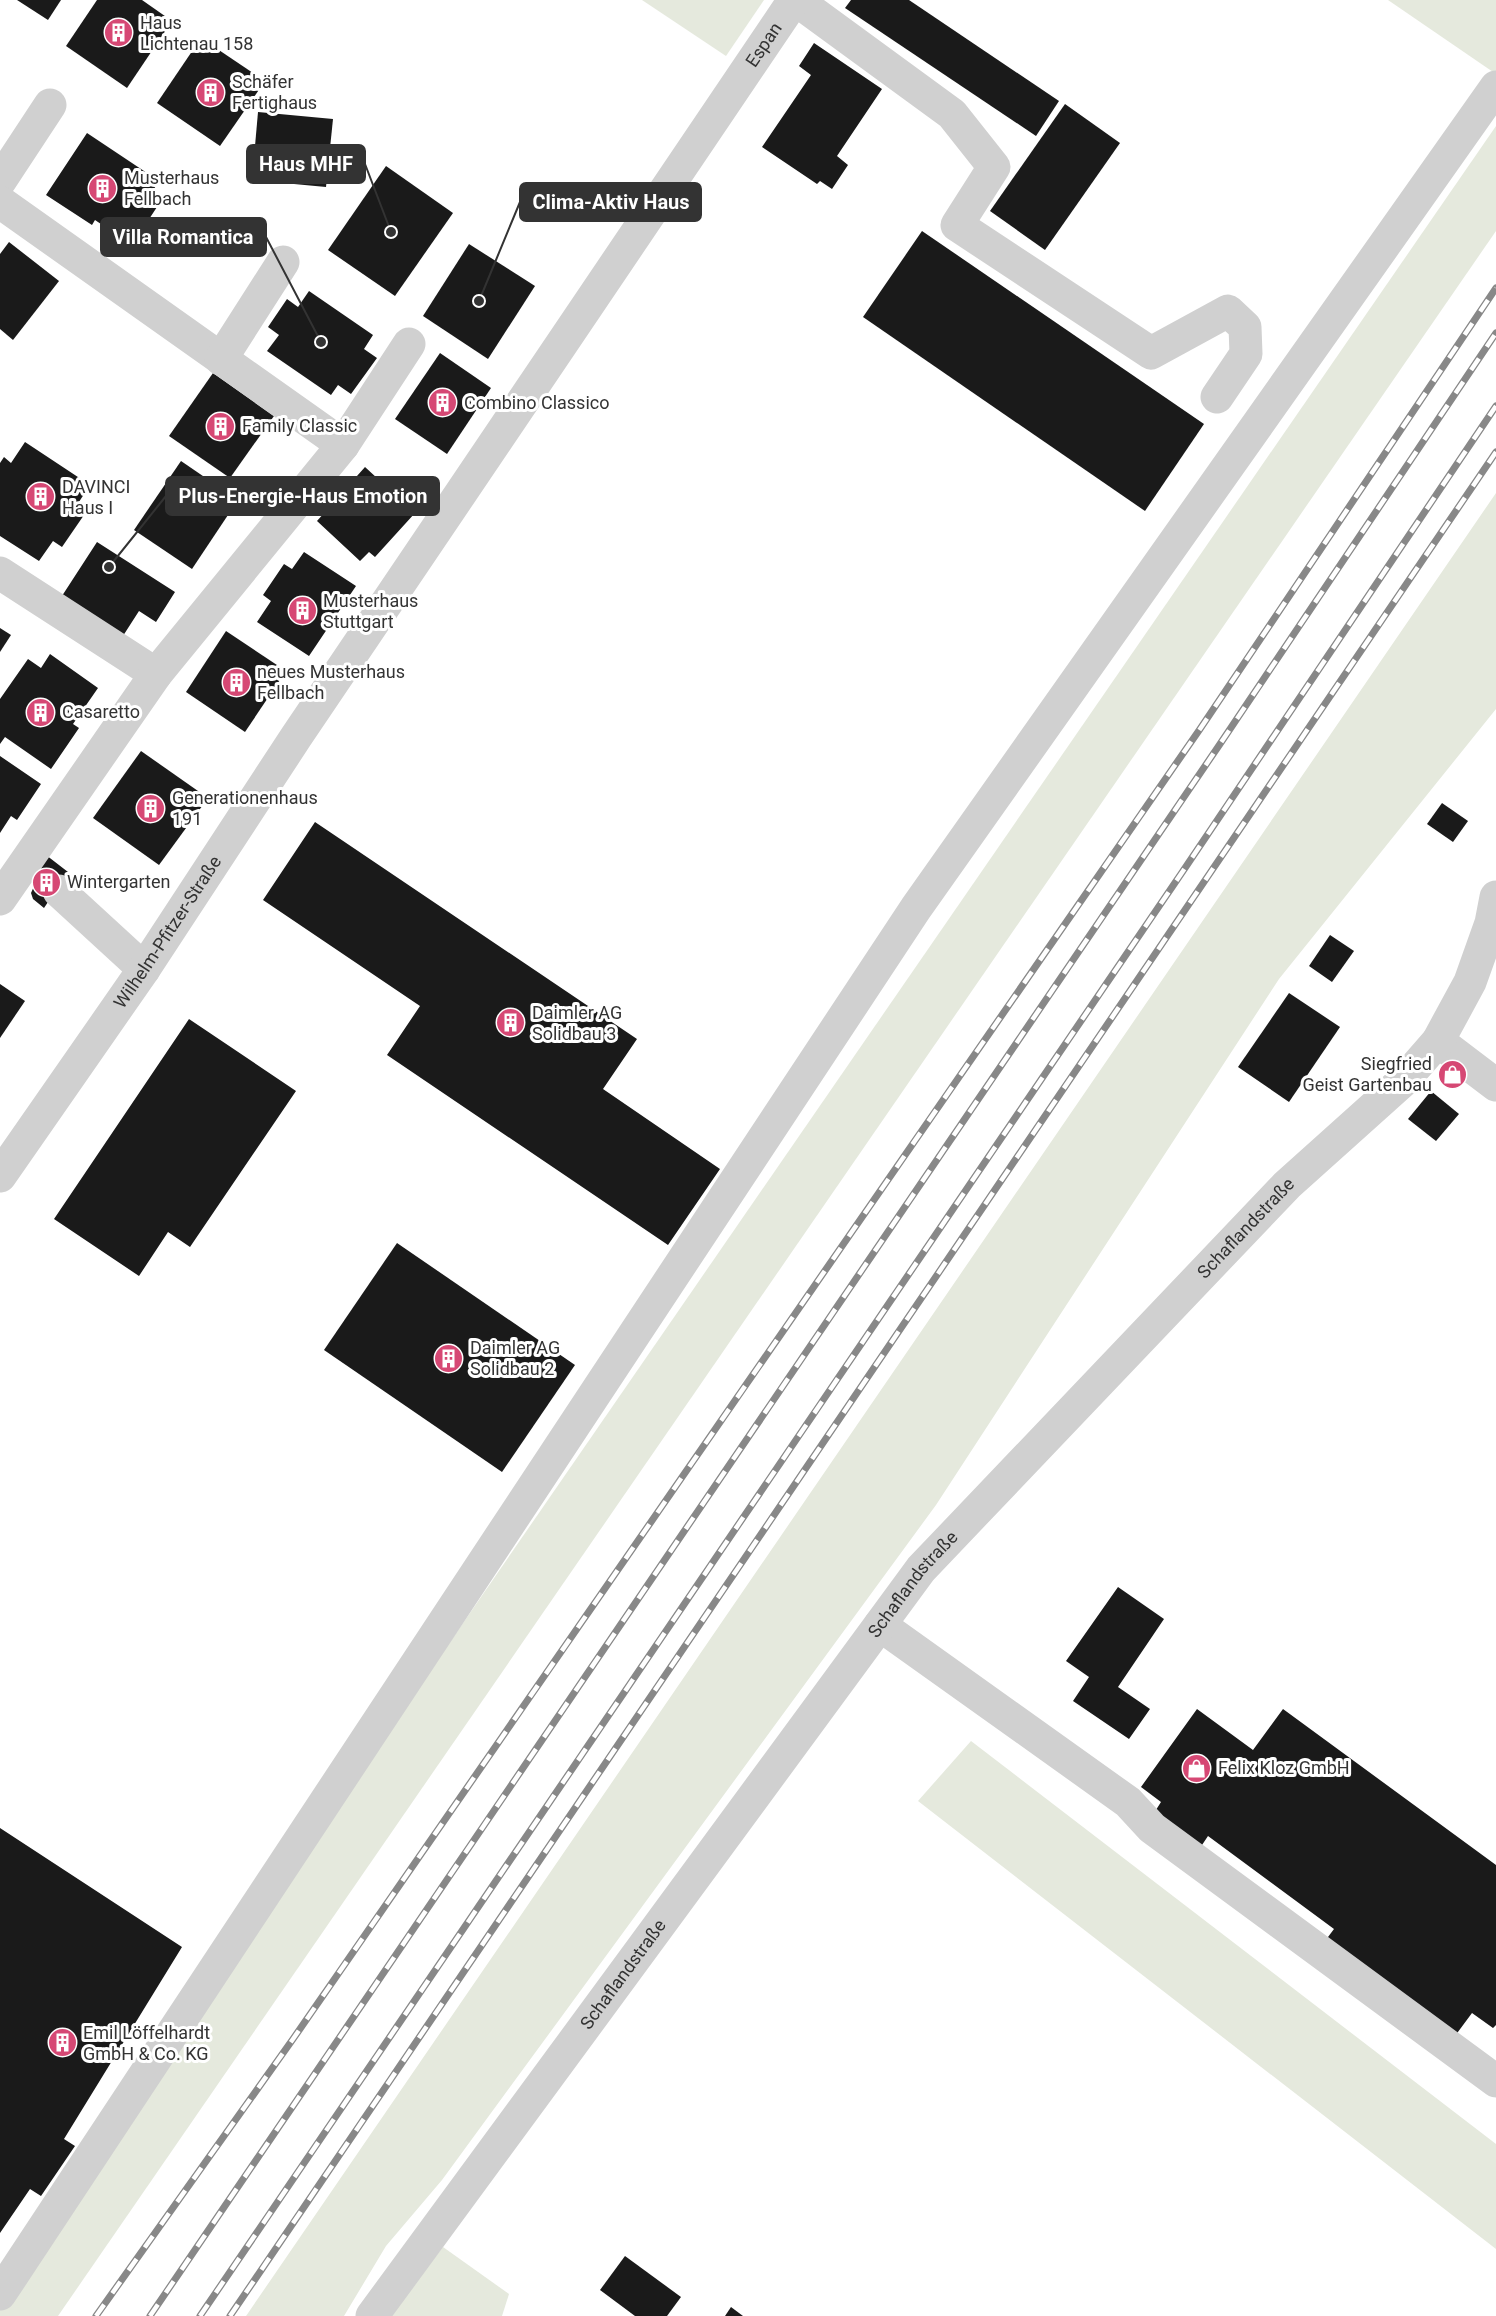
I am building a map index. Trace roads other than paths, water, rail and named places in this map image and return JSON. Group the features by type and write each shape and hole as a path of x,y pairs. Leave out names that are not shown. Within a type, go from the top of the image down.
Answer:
{"street":[{"name":"Espan","path":"733,90 795,0"},
{"path":"795,0 952,114 994,167 957,225 1151,353 1228,311 1245,327 1246,354 1217,398"},
{"path":"0,2294 916,908 1496,87"},
{"name":"Wilhelm-Pfitzer-Straße","path":"0,1176 144,969 236,828 733,90"},
{"path":"0,181 50,105"},
{"path":"0,202 343,446"},
{"path":"221,359 283,262"},
{"path":"0,899 156,674 343,446 409,344"},
{"path":"0,573 156,674"},
{"path":"59,891 144,969"},
{"name":"Schaflandstraße","path":"372,2316 921,1569 1149,1327 1287,1185 1404,1080 1438,1041 1470,982 1494,916"},
{"path":"1438,1041 1496,1085"},
{"path":"880,1625 1128,1802 1152,1828 1496,2081"}],"railway":[{"path":"96,2316 293,2039 1200,729 1496,288"},
{"path":"150,2316 1220,744 1496,333"},
{"path":"200,2316 1183,871 1496,406"},
{"path":"230,2316 1496,452"}],"place":[{"name":"Haus Lichtenau 158","path":"119,33"},
{"name":"Schäfer Fertighaus","path":"211,92"},
{"name":"Musterhaus Fellbach","path":"103,188"},
{"name":"Haus MHF","path":"391,232"},
{"name":"Clima-Aktiv Haus","path":"479,301"},
{"name":"Villa Romantica","path":"321,342"},
{"name":"Combino Classico","path":"443,403"},
{"name":"Family Classic","path":"221,426"},
{"name":"DAVINCI Haus I","path":"41,497"},
{"name":"Plus-Energie-Haus Emotion","path":"109,567"},
{"name":"Musterhaus Stuttgart","path":"302,611"},
{"name":"neues Musterhaus Fellbach","path":"236,682"},
{"name":"Casaretto","path":"41,712"},
{"name":"Generationenhaus 191","path":"151,808"},
{"name":"Wintergarten","path":"46,882"},
{"name":"Daimler AG Solidbau 3","path":"511,1023"},
{"name":"Siegfried Geist Gartenbau","path":"1453,1074"},
{"name":"Daimler AG Solidbau 2","path":"449,1358"},
{"name":"Felix Kloz GmbH","path":"1197,1768"},
{"name":"Emil Löffelhardt GmbH & Co. KG","path":"62,2043"}]}
